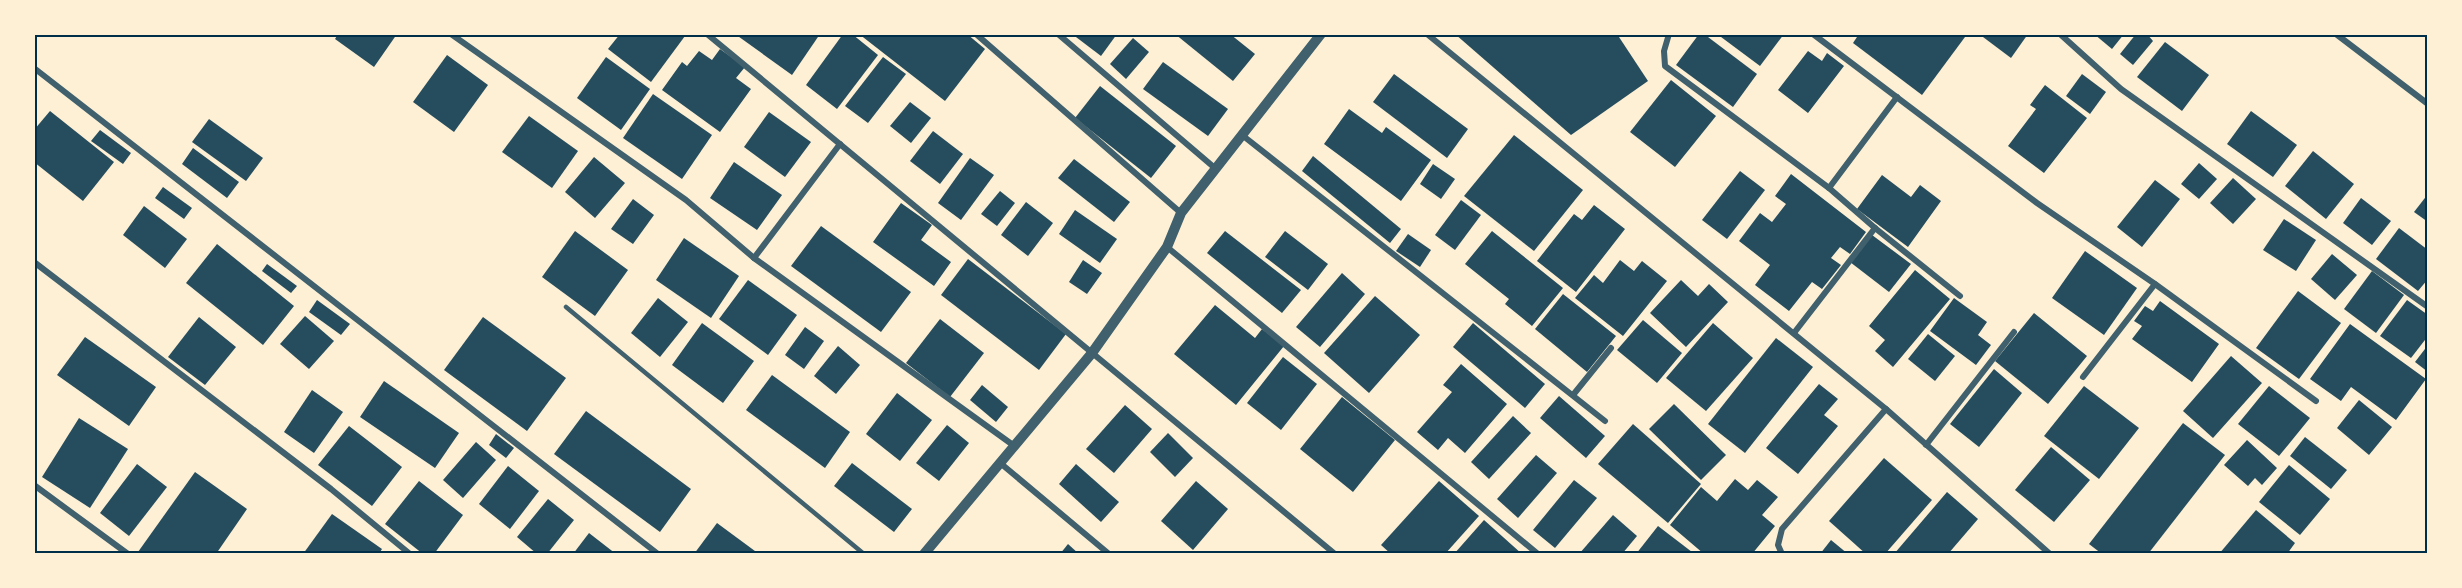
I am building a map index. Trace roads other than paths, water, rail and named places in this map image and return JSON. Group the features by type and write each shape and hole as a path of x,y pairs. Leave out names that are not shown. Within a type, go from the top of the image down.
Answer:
{"street":[{"path":"451,34 686,200 754,258 1013,445"},
{"path":"707,34 1335,554"},
{"path":"976,34 1181,213"},
{"path":"1058,34 1216,169"},
{"path":"924,554 1092,353 1167,247 1181,213 1321,34"},
{"path":"1427,34 1886,409 2050,554"},
{"path":"1669,34 1664,51 1665,66 1829,189 1960,296"},
{"path":"1813,34 2037,203 2155,284 2316,401"},
{"path":"2060,34 2121,89 2427,307"},
{"path":"2336,34 2427,104"},
{"path":"34,68 658,554"},
{"path":"1829,189 1897,97"},
{"path":"1242,135 1605,421"},
{"path":"754,258 840,144"},
{"path":"1794,333 1875,228"},
{"path":"1167,247 1538,554"},
{"path":"34,262 321,482 410,554"},
{"path":"2083,377 2155,284"},
{"path":"1926,445 2014,332"},
{"path":"1573,395 1611,348"},
{"path":"1782,554 1778,545 1782,529 1886,409"},
{"path":"999,462 1109,554"},
{"path":"34,485 129,554"}],"lane":[{"path":"566,308 864,554"}]}
